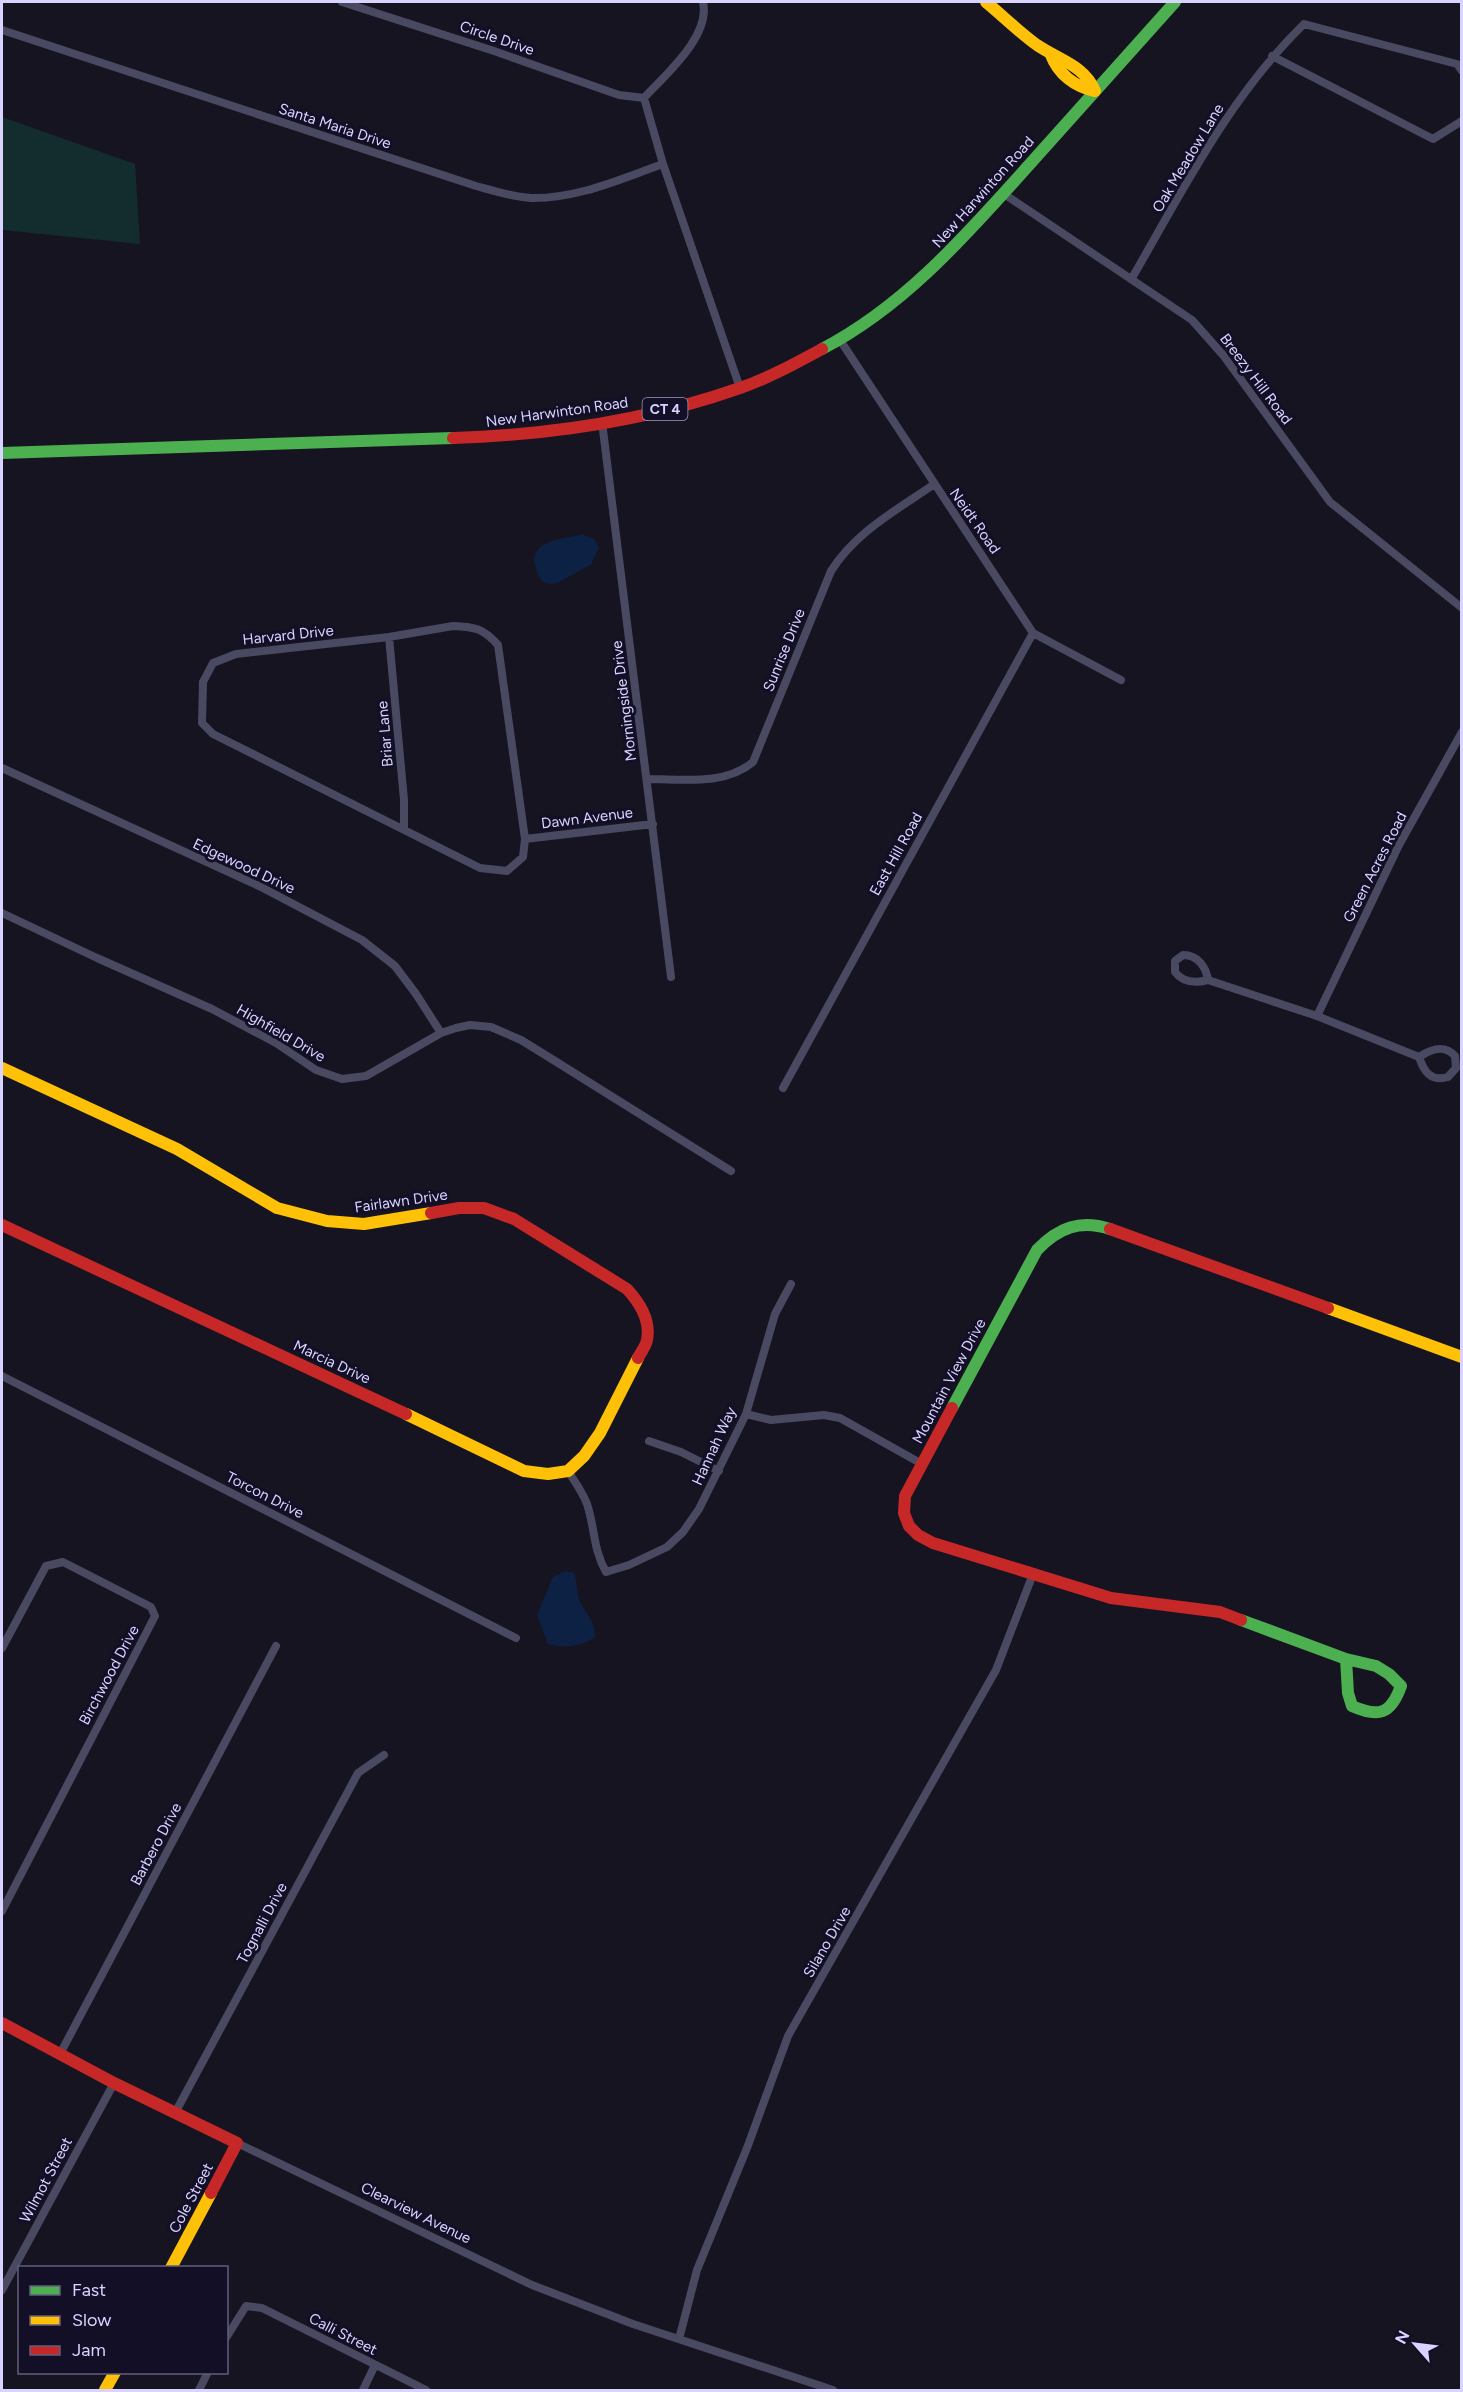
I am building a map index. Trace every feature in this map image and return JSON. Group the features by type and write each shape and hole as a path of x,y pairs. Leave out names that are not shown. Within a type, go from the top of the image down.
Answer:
{"street":[{"name":"Circle Drive","path":"342,2 494,51 619,95 644,98"},
{"path":"703,2 705,12 700,31 685,52 644,98 663,164 740,388"},
{"path":"986,2 1051,55 1062,57 1073,65 1091,81 1095,91"},
{"name":"New Harwinton Road","path":"2,453 479,438 574,427 656,412 740,388 783,370 840,340 916,284 960,243 1175,2"},
{"name":"Oak Meadow Lane","path":"1132,278 1189,179 1240,99 1272,56 1304,24 1457,64 1461,71"},
{"name":"Santa Maria Drive","path":"2,30 509,195 531,198 588,190 663,164"},
{"path":"1272,56 1433,139 1461,121"},
{"name":"Breezy Hill Road","path":"1004,194 1192,320 1223,355 1330,502 1461,608"},
{"name":"Neidt Road","path":"840,340 1033,633 1121,680"},
{"name":"Morningside Drive","path":"602,422 671,977"},
{"name":"Sunrise Drive","path":"647,779 714,779 741,773 753,762 831,571 841,555 859,536 933,484"},
{"name":"Harvard Drive","path":"453,626 473,627 488,633 498,645 525,839 523,857 507,871 480,868 213,734 202,723 202,682 213,663 236,654 389,637 453,626"},
{"name":"East Hill Road","path":"783,1088 1033,633"},
{"name":"Briar Lane","path":"389,637 404,800 404,829"},
{"name":"Green Acres Road","path":"1317,1016 1399,845 1461,732"},
{"name":"Edgewood Drive","path":"2,768 261,887 362,940 395,966 441,1033"},
{"name":"Dawn Avenue","path":"525,839 653,824"},
{"name":"Highfield Drive","path":"2,913 212,1009 276,1043 329,1076 342,1079 366,1076 441,1033 470,1025 491,1027 555,1061 731,1171"},
{"path":"1208,980 1317,1016 1419,1057 1425,1071 1433,1077 1448,1077 1456,1068 1455,1056 1444,1049 1434,1049 1419,1057"},
{"name":"Fairlawn Drive","path":"2,1068 177,1149 277,1208 327,1221 363,1224 459,1208 484,1208 514,1219 620,1283 640,1303 647,1327 647,1340 600,1433 584,1456 568,1472"},
{"name":"Mountain View Drive","path":"1346,1659 1348,1693 1352,1706 1367,1713 1383,1713 1396,1702 1401,1686 1391,1672 1364,1662 1346,1659 1220,1612 1111,1598 933,1543 911,1529 905,1520 903,1509 905,1496 1037,1250 1048,1237 1062,1228 1077,1223 1098,1226 1461,1357"},
{"name":"Marcia Drive","path":"2,1225 524,1471 548,1474 568,1472"},
{"name":"Hannah Way","path":"568,1472 580,1488 587,1506 597,1556 606,1572 629,1565 667,1547 688,1525 719,1471 746,1414 775,1314 791,1284"},
{"name":"Torcon Drive","path":"2,1376 516,1638"},
{"path":"746,1414 771,1420 824,1415 840,1418 922,1464"},
{"path":"649,1441 681,1452 719,1471"},
{"name":"Birchwood Drive","path":"2,1648 46,1566 63,1562 151,1606 155,1616 2,1911"},
{"name":"Silano Drive","path":"679,2339 697,2270 747,2148 788,2036 996,1670 1033,1574"},
{"name":"Barbero Drive","path":"60,2054 276,1646"},
{"name":"Tognalli Drive","path":"175,2113 358,1773 384,1755"},
{"name":"Clearview Avenue","path":"2,2023 114,2083 532,2285 679,2339 833,2391"},
{"name":"Wilmot Street","path":"2,2290 114,2083"},
{"name":"Cole Street","path":"172,2266 237,2143"},
{"name":"Calli Street","path":"228,2335 246,2306 262,2308 426,2391"},
{"path":"363,2391 375,2366"},
{"path":"105,2391 114,2374"},
{"path":"199,2391 208,2374"}],"green space":[{"path":"2,117 135,164 140,244 2,230"}],"water":[{"path":"582,534 594,539 599,547 591,565 556,583 549,584 542,581 537,573 534,559 540,547 553,541"},
{"path":"566,1571 574,1573 579,1599 592,1622 595,1637 584,1643 567,1646 548,1644 537,1615 553,1577"}],"traffic: fast":[{"path":"822,349 881,312 933,267 982,217 1175,2"},
{"path":"2,453 453,438"},
{"path":"952,1408 1037,1250 1061,1231 1079,1225 1110,1229"},
{"path":"1241,1620 1346,1659 1376,1666 1389,1674 1401,1686 1388,1708 1383,1711 1370,1712 1352,1706 1348,1693 1346,1659"}],"traffic: slow":[{"path":"986,2 1037,45 1078,69 1095,91 1068,79 1058,68 1051,55"},
{"path":"2,1068 177,1149 277,1208 327,1221 364,1224 431,1213"},
{"path":"1328,1308 1462,1357"},
{"path":"406,1414 524,1471 548,1474 568,1471 584,1456 600,1433 638,1358"},
{"path":"172,2266 211,2193"},
{"path":"105,2390 114,2374"}],"traffic: jam":[{"path":"453,438 562,429 670,409 751,384 822,349"},
{"path":"431,1213 459,1208 484,1208 514,1219 627,1289 640,1306 646,1319 648,1333 638,1358"},
{"path":"2,1225 406,1414"},
{"path":"1110,1229 1328,1308"},
{"path":"952,1408 905,1496 904,1513 909,1526 918,1535 933,1543 1111,1598 1220,1612 1241,1620"},
{"path":"2,2023 114,2083 237,2143 211,2193"}]}
